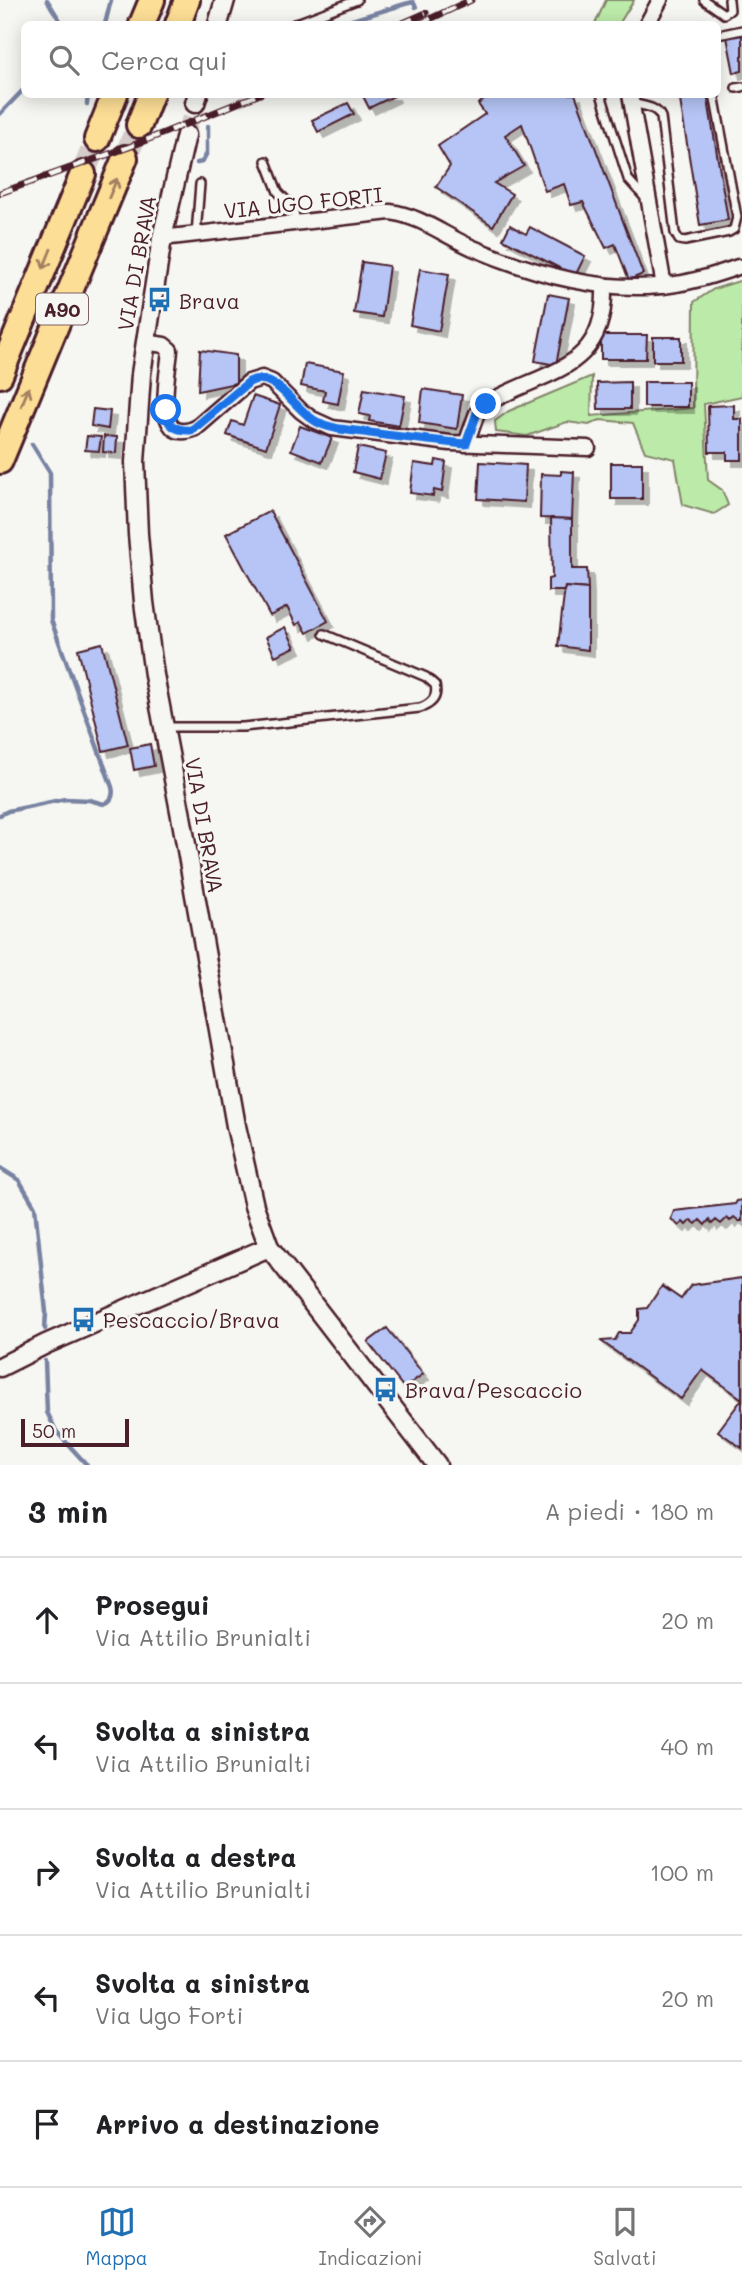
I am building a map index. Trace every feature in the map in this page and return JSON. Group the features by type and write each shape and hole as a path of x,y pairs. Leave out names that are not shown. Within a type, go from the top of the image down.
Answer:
{"highway":[{"path":"129,21 134,0"},
{"path":"143,21 152,0"},
{"path":"179,21 187,0"},
{"path":"101,129 112,98"},
{"path":"139,125 149,98"},
{"name":"A90","path":"0,461 125,158"},
{"name":"A90","path":"0,374 83,174"}],"street":[{"path":"219,21 225,0"},
{"path":"649,21 660,0"},
{"path":"630,99 664,286"},
{"name":"VIA DI BRAVA","path":"186,135 162,239 145,342 136,428 137,516 147,627 239,1142 254,1206 269,1247 436,1465"},
{"name":"VIA UGO FORTI","path":"162,239 374,212 396,213 419,220 485,253 559,277 604,286 635,288 686,283 738,267"},
{"path":"466,444 477,413 486,404 559,370 584,352 599,323 604,286"},
{"path":"145,342 164,345 170,350 166,415 171,425 178,429 196,428 249,382 262,378 272,382 301,411 326,426 466,444 589,448"},
{"path":"0,1367 80,1329 269,1247"}],"lane":[{"path":"301,21 357,0"},
{"path":"704,0 724,15 730,10 729,0"},
{"path":"723,34 742,30"},
{"path":"602,98 628,179 648,201"},
{"path":"630,99 652,108 661,117 675,233 680,240 685,241 729,232 736,224 737,217 715,98"},
{"path":"266,161 275,187 293,207 296,222"},
{"path":"196,235 200,184"},
{"path":"164,727 243,727 420,708 434,700 435,685 426,677 324,634"}],"green space":[{"path":"606,0 634,0 621,21 596,21"},
{"path":"742,280 742,396 704,404 708,480 722,490 728,505 714,514 683,505 675,459 645,452 633,423 600,420 589,425 567,422 527,436 496,432 495,421 509,411 592,376 591,416 693,408 694,302 714,289"}],"building":[{"path":"742,35 742,71 734,73 727,37"},
{"path":"364,98 390,98 369,108"},
{"path":"487,98 577,98 643,274 629,280 615,244 606,248 583,202 571,205 564,184 545,191 522,124 505,135 524,166 494,183 512,194 493,226 436,187 450,166 438,146 485,114 478,104"},
{"path":"680,98 708,98 728,220 700,225"},
{"path":"348,103 354,114 318,132 312,120"},
{"path":"510,225 526,234 530,227 585,256 575,276 503,239"},
{"path":"362,262 389,266 382,317 354,313"},
{"path":"420,269 449,274 439,331 410,325"},
{"path":"548,294 569,298 556,365 535,361"},
{"path":"601,335 647,335 646,359 601,359"},
{"path":"653,337 681,337 681,361 653,361"},
{"path":"200,350 236,355 236,383 198,391"},
{"path":"305,364 344,371 338,404 323,401 325,391 301,386"},
{"path":"630,382 630,409 598,409 597,383"},
{"path":"644,382 688,382 688,407 644,407"},
{"path":"364,389 405,396 399,426 369,421 370,416 359,414"},
{"path":"423,389 462,395 457,429 419,423"},
{"path":"253,396 280,405 266,448 227,435 232,421 243,425"},
{"path":"734,405 734,419 742,419 742,460 727,460 727,452 709,452 708,406"},
{"path":"93,409 110,411 108,429 91,426"},
{"path":"300,426 332,438 322,462 291,450"},
{"path":"87,436 101,437 99,451 85,450"},
{"path":"104,436 117,437 116,453 103,452"},
{"path":"358,447 386,453 380,479 353,472"},
{"path":"436,460 446,462 442,492 434,490 433,496 410,493 414,463 435,466"},
{"path":"480,462 526,465 524,502 478,499"},
{"path":"611,463 642,463 642,499 611,499"},
{"path":"561,471 574,472 572,519 540,518 541,474 561,475"},
{"path":"270,511 328,621 307,633 301,622 296,625 287,607 270,616 226,534"},
{"path":"551,518 572,519 572,569 587,569 588,589 565,587 564,591 548,591 548,579 552,578"},
{"path":"565,587 588,589 588,650 558,646"},
{"path":"285,627 295,647 275,656 266,637"},
{"path":"102,643 128,745 103,751 78,649"},
{"path":"150,744 154,766 134,770 130,748"},
{"path":"742,1200 742,1221 734,1217 730,1221 727,1218 721,1224 716,1220 712,1224 709,1220 705,1225 700,1220 696,1224 691,1220 686,1225 683,1222 679,1226 671,1219 674,1211 735,1204"},
{"path":"742,1278 742,1399 702,1370 681,1399 601,1341 615,1340 619,1333 630,1333 639,1320 639,1309 647,1308 662,1286 681,1299 691,1285"},
{"path":"387,1328 423,1374 404,1388 368,1342"},
{"path":"742,1399 742,1448 718,1431"}],"waterway":[{"path":"47,0 60,21"},
{"path":"106,21 111,0"},
{"path":"349,21 413,2 416,7"},
{"path":"0,114 21,92"},
{"path":"87,104 88,98"},
{"path":"208,126 208,137"},
{"path":"197,163 202,162 207,153 207,141"},
{"path":"0,815 65,799 104,804 111,799 113,793 51,620 50,473 32,444"},
{"path":"0,1168 19,1180 35,1207 46,1312 45,1329"},
{"path":"45,1361 47,1412 56,1431 87,1465"}],"tunnel":[{"path":"186,135 195,103"},
{"path":"125,158 139,125"},
{"path":"83,174 97,139"}],"railway":[{"path":"426,21 471,0"},
{"path":"408,21 426,13"},
{"path":"0,193 129,147 250,98"}],"place":[{"name":"Brava","path":"159,300"},
{"name":"Pescaccio/Brava","path":"83,1319"},
{"name":"Brava/Pescaccio","path":"385,1389"}],"route":[{"path":"166,410 171,425 181,430 192,430 251,380 264,378 270,380 301,411 332,428 466,444 477,413 486,404"}]}
